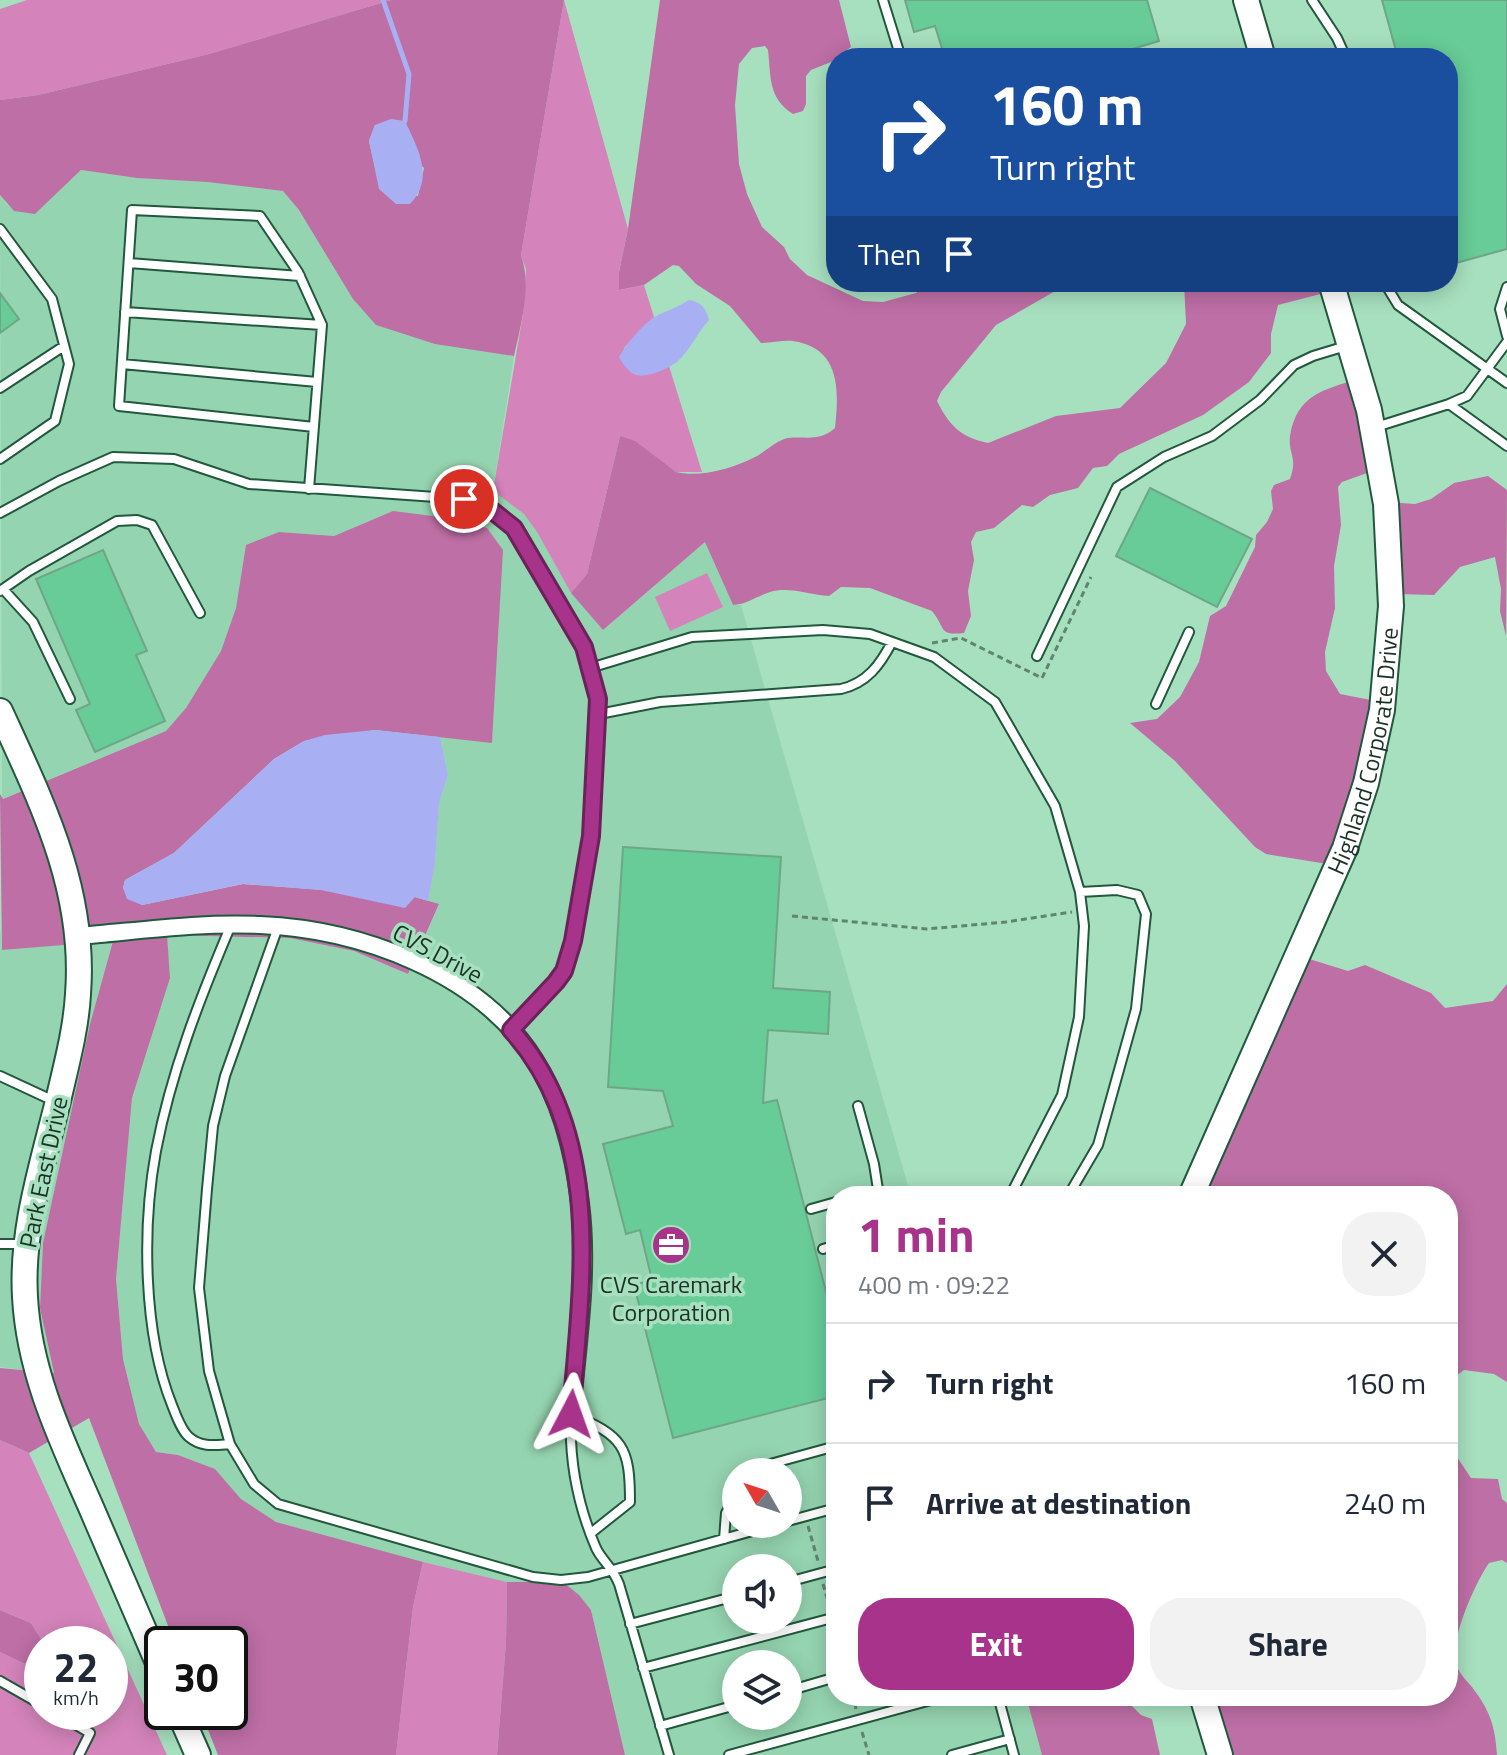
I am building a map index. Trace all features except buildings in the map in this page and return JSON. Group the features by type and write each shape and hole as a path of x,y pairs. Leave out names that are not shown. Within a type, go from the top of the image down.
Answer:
{"street":[{"path":"1246,0 1260,48"},
{"name":"Highland Corporate Drive","path":"1195,1186 1334,876 1355,820 1382,710 1391,606 1387,517 1373,428 1334,292"},
{"name":"Park East Drive","path":"0,711 64,864 74,900 79,936 76,1015 26,1244 24,1283 27,1324 40,1384 57,1429 144,1630"},
{"name":"CVS Drive","path":"79,936 231,924 278,926 349,939 414,963 473,997 511,1030 533,1057 552,1094 567,1137 577,1181 582,1221 582,1265 571,1414"},
{"path":"1205,1706 1220,1755"},
{"path":"187,1730 198,1755"}],"lane":[{"path":"883,0 898,48"},
{"path":"1312,0 1342,48"},
{"path":"309,489 314,427 317,382 322,325 300,276 260,216 132,210 119,406 314,427"},
{"path":"0,229 52,299 69,364 55,421 0,459"},
{"path":"129,263 300,276"},
{"path":"1373,428 1467,396 1507,339 1500,309 1507,287"},
{"path":"1390,292 1398,305 1507,383"},
{"path":"125,312 322,325"},
{"path":"1037,656 1117,487 1164,457 1212,436 1260,400 1303,359 1350,344"},
{"path":"0,388 64,346"},
{"path":"122,364 317,382"},
{"path":"1449,404 1507,446"},
{"path":"0,513 59,481 113,457 174,459 249,484 464,499 494,512 514,528 584,647 599,714 586,872 569,956 556,982 511,1030"},
{"path":"70,699 33,622 2,590 29,571 117,521 137,520 152,525 200,613"},
{"path":"590,668 692,637 823,630 870,634 934,657 995,702 1055,806 1084,910 1079,1017 1062,1095 1015,1186"},
{"path":"1156,704 1189,632"},
{"path":"599,714 660,702 854,686 873,672 892,642"},
{"path":"1074,1186 1098,1145 1136,1009 1146,914 1138,895 1117,890 1080,892"},
{"path":"230,1444 207,1446 189,1437 162,1382 150,1308 149,1229 156,1152 184,1041 231,924"},
{"path":"278,926 225,1076 213,1126 199,1288 209,1371 230,1444 254,1484 278,1504 533,1577 561,1580 588,1577 728,1538"},
{"path":"0,1076 57,1102"},
{"path":"858,1106 877,1186"},
{"path":"811,1209 826,1205"},
{"path":"1,1243 26,1244"},
{"path":"591,1533 630,1502 630,1469 621,1442 597,1425 571,1414 570,1455 591,1533 597,1551 613,1569 669,1755"},
{"path":"792,1458 826,1449"},
{"path":"802,1517 826,1511"},
{"path":"802,1578 826,1572"},
{"path":"630,1624 722,1600"},
{"path":"643,1668 826,1620"},
{"path":"802,1687 826,1680"},
{"path":"0,1681 24,1695"},
{"path":"729,1755 909,1706"},
{"path":"1001,1706 1014,1755"},
{"path":"660,1726 722,1709"},
{"path":"79,1755 90,1733 85,1730"},
{"path":"952,1755 1010,1739"}],"path":[{"path":"909,648 961,638 1042,678 1091,577"},
{"path":"792,916 927,929 1006,922 1084,910"}],"shaded area":[{"path":"27,0 391,0 209,54 38,95 0,100 0,9"},
{"path":"391,0 564,0 521,255 526,279 514,356 435,344 376,325 353,299 299,210 283,191 81,170 35,214 14,211 0,195 0,100 38,95 209,54","holes":["375,125 424,168 418,196 380,189 369,141"]},
{"path":"564,0 628,229 619,272 620,290 644,285 654,317 624,348 637,375 669,366 702,472 676,472 620,436 587,574 571,593 524,514 493,491 523,314 526,269 521,255"},
{"path":"660,0 839,0 851,47 826,48 826,64 811,70 806,76 803,111 793,114 779,101 772,86 765,46 752,48 739,64 735,105 739,164 747,194 762,227 807,275 826,284 826,292 844,292 863,301 883,302 917,292 1054,292 996,325 941,392 937,401 956,429 988,443 1056,416 1120,408 1166,363 1186,324 1184,292 1328,292 1278,305 1271,334 1271,353 1249,382 1203,415 1119,454 1107,466 1093,468 1078,488 1050,495 1033,507 1022,505 994,528 976,532 971,542 974,560 968,591 971,616 964,633 946,632 932,611 870,588 841,587 829,596 777,590 733,605 705,542 603,630 571,593 587,574 620,436 635,441 676,472 706,473 747,461 784,439 824,435 835,428 837,400 834,373 820,352 793,341 761,343 730,306 696,284 679,266 673,265 644,285 619,290 619,272 628,229"},
{"path":"81,170 283,191 299,210 470,348 514,356 493,491 524,514 571,593 603,630 705,542 733,605 741,605 908,1186 826,1186 826,1706 1030,1706 1042,1755 625,1755 591,1610 563,1582 507,1582 276,1522 241,1499 215,1469 178,1455 156,1452 139,1424 123,1359 116,1279 132,1098 170,978 166,935 290,938 354,951 408,974 439,905 428,901 435,863 439,803 448,775 440,737 492,742 500,546 393,511 334,536 279,532 247,545 236,608 221,651 186,708 166,731 2,799 0,195 8,206 35,214"},
{"path":"1357,379 1381,468 1342,482 1338,487 1341,525 1334,566 1335,608 1325,652 1326,671 1340,694 1381,702 1340,866 1266,854 1255,847 1175,761 1130,723 1157,719 1180,697 1199,662 1210,616 1226,606 1255,547 1256,535 1273,509 1271,491 1274,485 1290,479 1293,460 1290,436 1299,411 1306,402 1323,391"},
{"path":"1488,476 1507,490 1506,636 1500,611 1501,589 1495,557 1460,567 1434,595 1396,594 1386,502 1415,504 1431,499 1454,483"},
{"path":"393,511 456,519 487,528 503,550 492,743 375,730 304,741 274,759 174,853 125,880 123,888 142,905 243,884 415,897 439,904 408,974 354,951 290,938 167,935 170,978 132,1098 116,1279 123,1359 139,1424 156,1452 178,1455 215,1469 241,1499 276,1522 423,1562 413,1607 396,1755 218,1755 208,1730 248,1730 248,1626 168,1626 89,1418 29,1453 0,1440 0,1368 54,1373 40,1308 43,1243 90,1024 113,941 2,950 0,794 3,799 166,731 186,708 221,651 236,608 246,545 279,532 334,536"},
{"path":"707,573 723,607 670,631 655,597"},
{"path":"0,926 2,950 113,940 90,1024 43,1243 40,1308 54,1374 0,1367"},
{"path":"1306,958 1348,971 1365,965 1431,993 1445,1008 1493,1001 1507,984 1507,1382 1494,1374 1464,1370 1458,1374 1458,1186 1202,1186"},
{"path":"0,1440 29,1453 108,1626 33,1626 0,1610"},
{"path":"1458,1458 1471,1478 1498,1479 1502,1499 1507,1503 1507,1563 1502,1560 1489,1563 1470,1599 1458,1635"},
{"path":"423,1562 507,1582 506,1642 497,1755 396,1755 413,1607"},
{"path":"507,1582 563,1582 591,1610 625,1755 497,1755 506,1642"},
{"path":"0,1610 31,1623 33,1626 24,1626 24,1664 0,1652"},
{"path":"0,1652 24,1664 24,1730 128,1730 128,1670 144,1705 144,1730 156,1730 167,1755 0,1755"},
{"path":"1458,1670 1487,1711 1495,1735 1497,1755 1219,1755 1205,1706 1458,1706"},
{"path":"1029,1706 1132,1706 1141,1715 1152,1719 1160,1755 1042,1755"}],"water":[{"path":"391,119 405,121 422,163 422,184 410,204 396,204 379,189 369,141 375,125"},
{"path":"689,300 703,307 709,320 686,352 674,364 658,372 641,376 631,372 619,357 632,339 654,317"},
{"path":"375,730 440,737 448,775 439,803 435,863 428,901 415,897 405,908 321,890 243,884 142,905 127,899 123,888 125,880 174,853 274,759 304,741 325,735"}],"waterway":[{"path":"383,0 409,74 405,121"}],"place":[{"name":"CVS Caremark Corporation","path":"671,1245"}],"route":[{"path":"464,499 494,512 514,528 584,647 598,699 591,836 573,941 564,971 547,994 511,1030 533,1057 552,1094 567,1137 577,1181 582,1221 582,1265 571,1414"}]}
